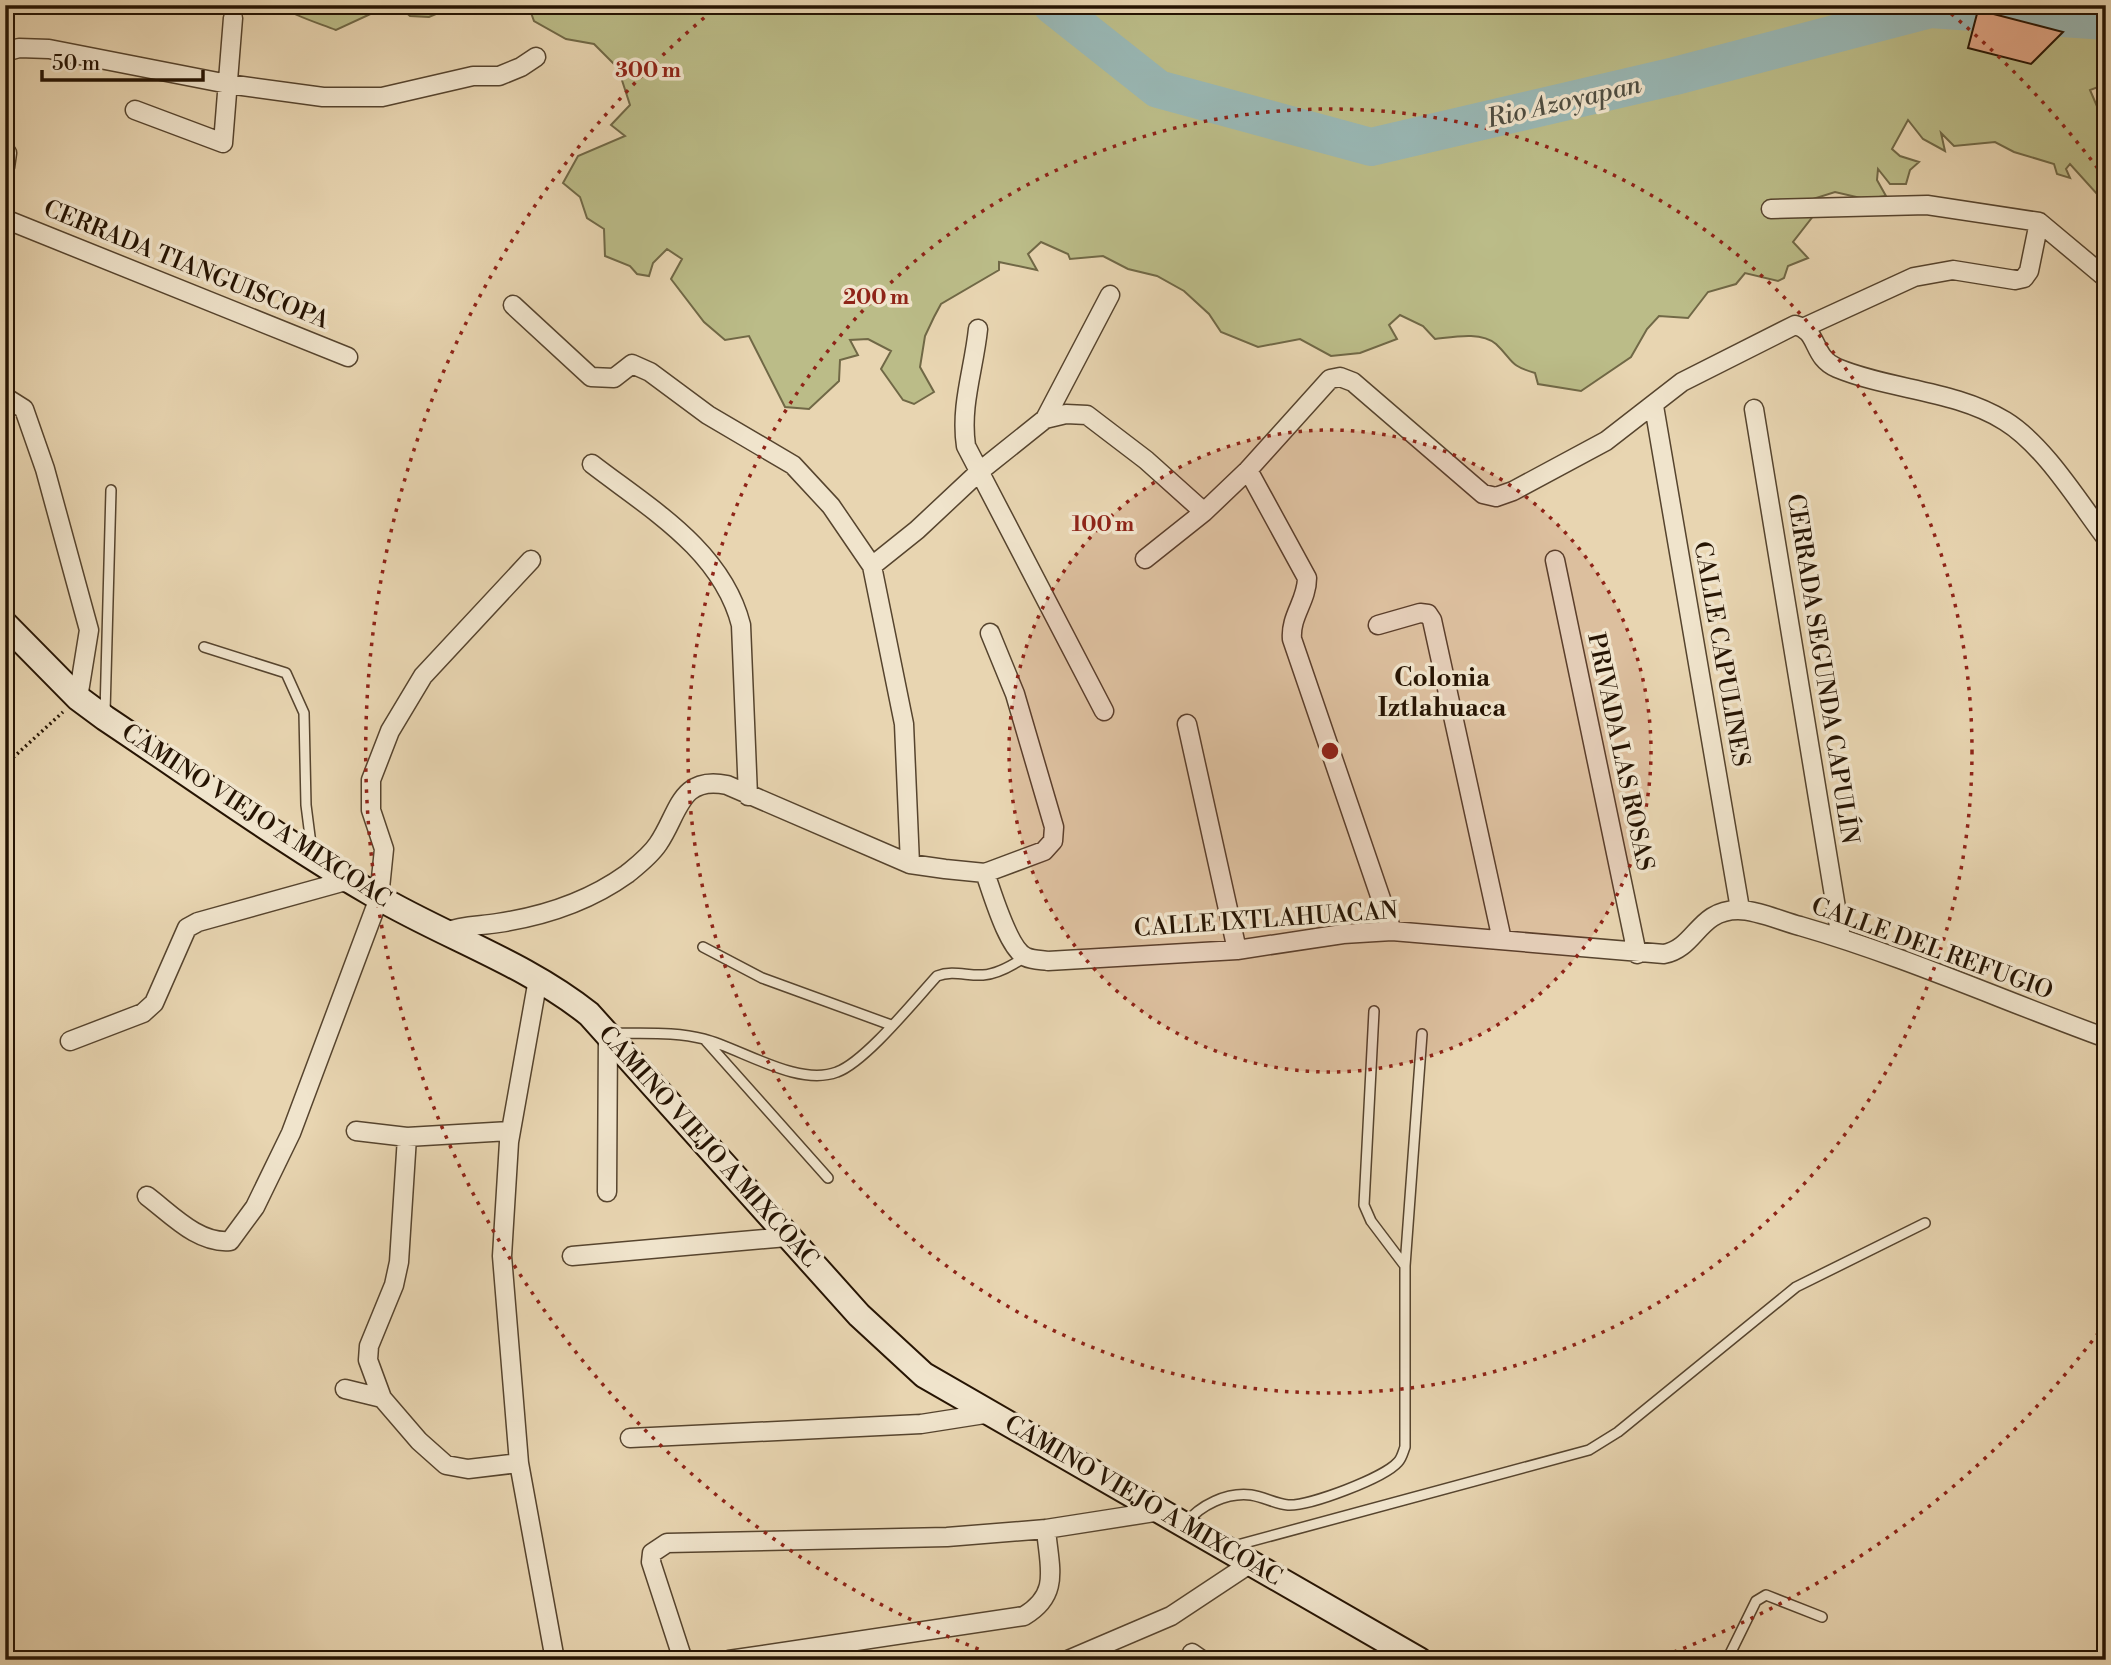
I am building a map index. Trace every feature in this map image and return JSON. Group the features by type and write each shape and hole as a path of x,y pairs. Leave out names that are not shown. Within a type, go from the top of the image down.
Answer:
{"main road":[{"name":"CAMINO VIEJO A MIXCOAC","path":"5,624 78,698 312,857 379,898 566,996 608,1033 859,1315 924,1375 1419,1660"}],"street":[{"path":"135,110 223,143 233,18"},
{"path":"5,52 35,47 228,84 323,97 382,97 474,76 499,76 536,57"},
{"path":"1771,209 1927,205 2039,222 2106,278"},
{"name":"CERRADA TIANGUISCOPA","path":"5,219 348,357"},
{"path":"1145,559 1204,512 1248,470 1323,384 1340,377 1353,382 1483,494 1496,497 1513,491 1606,441 1682,382 1795,326 1805,327 1914,277 1953,270 2015,281 2024,278 2029,271 2039,222"},
{"path":"872,566 917,530 980,471 1045,419 1110,295"},
{"path":"513,305 591,377 614,378 632,364 650,372 708,415 793,465 831,506 872,566 904,724 910,864"},
{"path":"1805,327 1811,334 1817,352 1837,368 1979,408 2003,420 2037,451 2106,538"},
{"path":"978,329 975,366 962,420 966,446 1104,711"},
{"path":"5,397 24,409 60,517 89,630 78,698"},
{"name":"CALLE CAPULINES","path":"1654,406 1740,909"},
{"name":"CERRADA SEGUNDA CAPULÍN","path":"1754,409 1841,938"},
{"path":"1045,419 1066,414 1087,415 1146,460 1204,512"},
{"path":"592,464 658,514 706,557 736,603 741,625 748,796"},
{"path":"1248,470 1307,578 1307,594 1291,625 1292,639 1392,931"},
{"path":"147,1196 201,1237 218,1242 230,1241 245,1224 291,1133 379,898 384,849 371,810 371,780 390,731 423,676 531,560"},
{"name":"PRIVADA LAS ROSAS","path":"1555,560 1637,954"},
{"path":"1378,625 1420,613 1428,614 1432,620 1502,940"},
{"path":"445,932 460,926 533,917 584,899 645,859 658,844 687,792 698,785 716,783 910,864 985,873 1044,851 1053,841 1054,827 1015,694 990,633"},
{"path":"1187,724 1237,950"},
{"path":"985,873 999,914 1016,947 1025,957"},
{"path":"70,1041 143,1013 154,1003 187,928 198,922 342,882 354,883"},
{"name":"CALLE DEL REFUGIO","path":"1740,909 1841,938 2106,1038"},
{"name":"CALLE IXTLAHUACAN","path":"1025,957 1048,961 1237,950 1343,934 1392,931 1637,954 1673,953 1681,948 1705,920 1722,912 1740,909"},
{"path":"538,979 510,1131 502,1256 519,1463 555,1660"},
{"path":"607,1192 608,1033"},
{"path":"356,1131 407,1137 510,1131"},
{"path":"407,1137 399,1262 394,1285 369,1346 368,1360 382,1398 419,1441 446,1465 468,1469 519,1463"},
{"path":"572,1256 787,1237"},
{"path":"345,1389 382,1398"},
{"path":"630,1438 921,1424 991,1413"},
{"path":"683,1660 651,1562 652,1553 667,1543 947,1537 1046,1529 1161,1511"},
{"path":"729,1660 1024,1616 1040,1606 1050,1591 1046,1529"},
{"path":"1068,1660 1171,1616 1251,1563"}],"lane":[{"path":"105,718 111,490"},
{"path":"204,647 286,673 304,713 306,805 312,857"},
{"path":"703,947 762,978 891,1025"},
{"path":"608,1033 676,1033 705,1039 793,1072 824,1076 839,1072 851,1063 937,976 947,973 983,975 1007,969 1025,957"},
{"path":"1374,1011 1364,1205 1371,1221 1405,1266"},
{"path":"1184,1525 1195,1511 1232,1494 1252,1495 1288,1505 1311,1502 1386,1472 1400,1461 1405,1447 1405,1266 1422,1034"},
{"path":"705,1039 828,1178"},
{"path":"1225,1548 1589,1450 1618,1432 1796,1287 1925,1223"},
{"path":"1727,1660 1756,1601 1766,1595 1822,1618"}],"path":[{"path":"5,765 78,698"}],"green space":[{"path":"277,5 390,5 336,30"},
{"path":"398,5 443,5 448,9 429,17 410,16"},
{"path":"505,5 2106,5 2106,84 2090,90 2102,118 2106,118 2106,204 2070,164 2066,169 2070,178 2057,174 2054,164 2014,152 1995,142 1954,146 1941,133 1945,151 1923,139 1908,120 1892,149 1900,156 1919,162 1910,170 1906,184 1890,184 1878,169 1877,180 1886,196 1865,199 1835,192 1813,199 1814,215 1793,242 1808,258 1788,266 1784,278 1778,281 1745,273 1736,284 1708,292 1688,318 1659,316 1647,329 1631,357 1581,391 1538,384 1535,373 1516,365 1496,344 1483,337 1435,339 1423,326 1400,315 1389,325 1397,339 1360,353 1331,356 1300,339 1258,347 1221,332 1209,314 1184,291 1157,276 1128,269 1103,256 1070,259 1068,254 1041,242 1028,254 1037,270 999,262 999,270 941,304 925,336 920,367 934,392 914,404 903,400 881,369 891,351 868,339 850,340 858,355 840,360 839,381 809,409 785,407 749,336 725,340 704,322 671,279 682,259 667,249 653,263 649,276 637,274 630,266 605,256 604,229 587,218 580,197 563,183 578,156 625,136 611,125 630,105 618,68 594,44 566,39 534,21 530,10"}],"building":[{"path":"1978,10 2063,32 2031,64 1968,48"}],"waterway":[{"name":"Rio Azoyapan","path":"1052,5 1158,89 1371,147 1675,76 1930,9 2106,21"}],"district":[{"name":"Colonia Iztlahuaca","path":"1442,693"}]}
